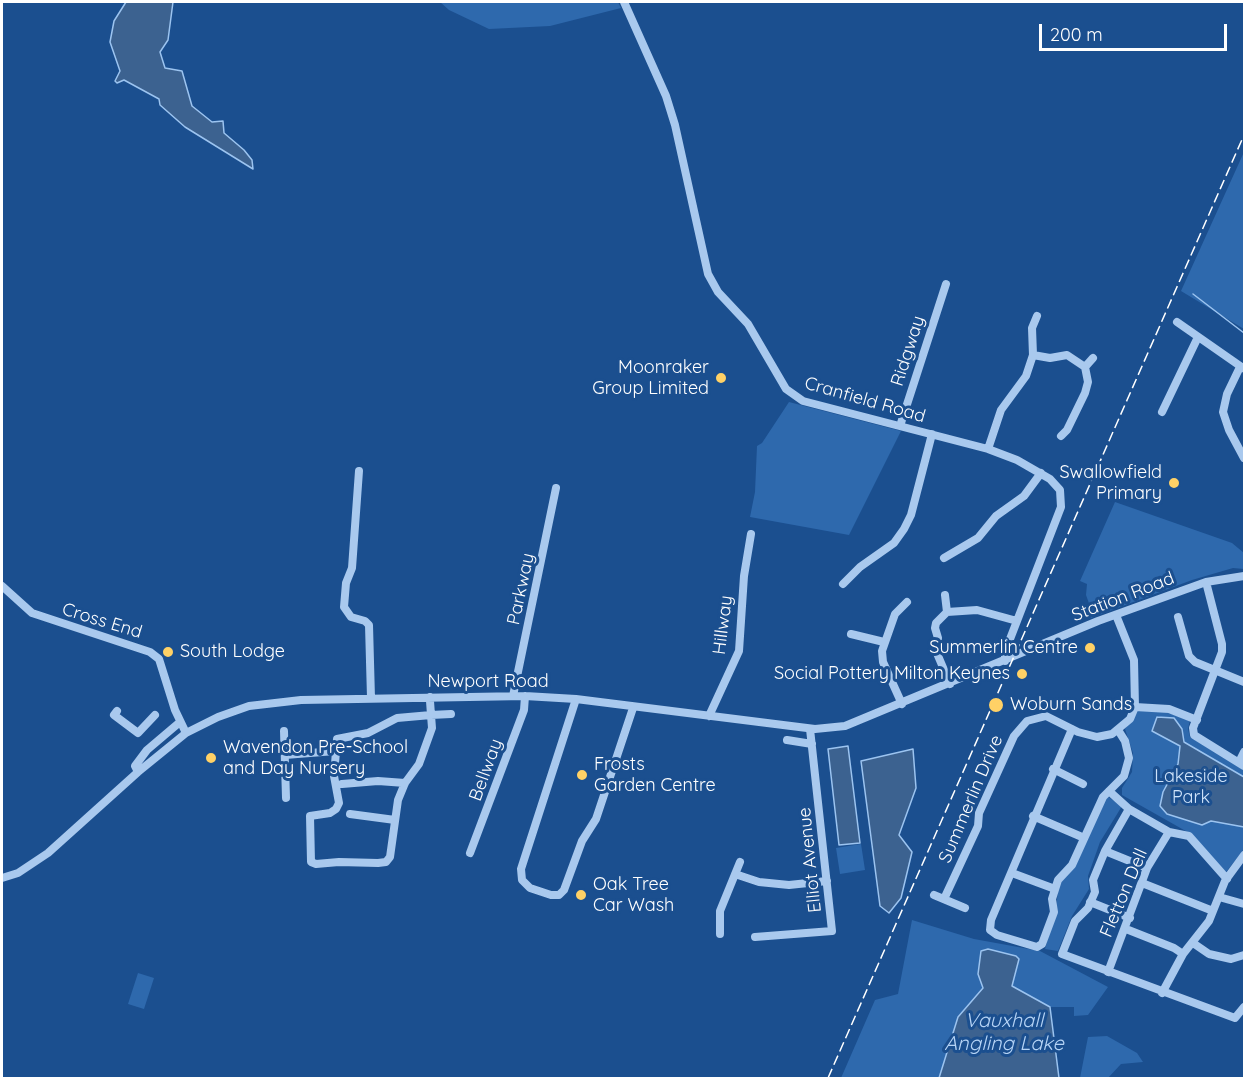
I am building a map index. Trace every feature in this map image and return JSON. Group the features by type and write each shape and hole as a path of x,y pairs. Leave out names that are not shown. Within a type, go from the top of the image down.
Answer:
{"street":[{"name":"Cranfield Road","path":"624,2 663,89 675,125 699,243 712,284 748,324 779,380 793,396 803,401 988,449 1017,460 1041,473 1060,490 1061,507 1005,652 1005,661"},
{"name":"Ridgway","path":"900,426 946,284"},
{"path":"988,449 1001,410 1026,376 1033,355 1032,328 1037,316"},
{"path":"1177,322 1242,368 1227,394 1223,412 1229,430 1245,458"},
{"path":"1162,412 1198,337"},
{"path":"1033,355 1050,358 1067,355 1085,367 1088,382 1085,393 1067,430 1061,436"},
{"path":"1085,367 1093,358"},
{"path":"843,584 860,567 894,543 904,529 911,515 932,434"},
{"path":"359,471 352,568 346,583 344,607 351,617 365,621 369,626 371,698"},
{"path":"944,558 978,538 996,516 1024,496 1041,473"},
{"name":"Parkway","path":"513,696 556,488"},
{"name":"Hillway","path":"709,717 739,651 744,576 751,534"},
{"name":"Station Road","path":"1016,657 1116,615 1206,582 1245,576"},
{"path":"1206,582 1222,644 1215,671 1193,728 1194,735 1242,764 1245,752"},
{"name":"Cross End","path":"2,586 32,613 150,652 159,659 186,734"},
{"path":"945,595 947,612"},
{"path":"902,704 883,662 885,642 895,614 907,602"},
{"path":"950,684 936,651 938,638 935,628 947,612 977,610 1017,621"},
{"path":"1072,729 1033,816 1012,873 991,920 990,930 997,935 1037,947 1042,944 1054,912 1052,899 1058,880 1072,865 1082,837 1103,797 1124,776 1129,758 1125,741 1118,730 1130,719 1135,707 1134,660 1116,615"},
{"path":"1178,617 1189,656 1195,662 1245,682"},
{"path":"851,634 885,642"},
{"name":"Newport Road","path":"2,878 18,873 48,854 138,772 186,734 218,717 249,706 301,700 525,696 576,699 810,729 845,726 1016,657"},
{"name":"Bellway","path":"470,853 524,710 525,696"},
{"path":"395,820 347,813 336,809 310,816 311,861 316,864 386,862 390,857 395,820 405,783 419,764 432,728 430,697"},
{"path":"576,699 521,869 522,880 530,888 551,895 559,895 564,890 582,841 596,819 633,708"},
{"path":"1135,707 1169,709 1197,720"},
{"path":"117,711 114,715 138,733 144,729 154,715"},
{"path":"336,809 339,802 334,776 335,751 336,742 340,737 369,733 397,718 451,714"},
{"name":"Summerlin Drive","path":"944,899 978,826 979,813 1021,727 1032,717 1040,716 1097,737 1118,730"},
{"path":"138,772 135,766 140,758 157,740 180,722"},
{"path":"144,729 157,740"},
{"name":"Elliot Avenue","path":"755,937 832,931 810,729"},
{"path":"284,730 286,798"},
{"path":"787,741 812,744"},
{"path":"285,755 335,751"},
{"path":"1053,769 1083,783"},
{"path":"342,784 385,781 405,783"},
{"path":"1109,791 1129,809 1169,832 1189,836 1227,879"},
{"path":"1129,809 1105,850 1093,880 1095,892 1090,903 1075,921 1062,954 1234,1018 1245,1007"},
{"path":"1033,816 1082,837"},
{"name":"Fletton Dell","path":"1108,972 1147,868 1169,832"},
{"path":"1105,850 1147,868"},
{"path":"1162,993 1184,954 1213,911 1227,879 1245,855"},
{"path":"720,934 720,911 740,862"},
{"path":"1012,873 1055,890"},
{"path":"735,874 759,882 789,885 827,881"},
{"path":"1142,883 1213,911"},
{"path":"934,895 965,908"},
{"path":"1219,897 1245,904"},
{"path":"1090,903 1130,918"},
{"path":"1125,929 1184,954"},
{"path":"1192,943 1209,954 1231,959 1245,955"}],"green space":[{"path":"440,2 618,2 621,8 550,26 489,29 449,10"},
{"path":"1244,152 1244,329 1181,291"},
{"path":"789,402 901,431 849,535 750,517 755,492 757,446 762,443"},
{"path":"1115,502 1232,543 1244,553 1244,569 1233,568 1192,580 1088,619 1085,613 1091,609 1086,595 1087,584 1080,581"},
{"name":"Lakeside Park","path":"1137,710 1162,711 1190,720 1188,729 1190,737 1244,769 1244,849 1223,876 1191,834 1122,795 1122,788 1132,772 1133,753 1125,729"},
{"path":"1107,796 1122,806 1100,842 1088,876 1089,889 1072,916 1058,951 1045,949 1056,908 1059,882"},
{"path":"861,844 865,870 840,874 836,848"},
{"path":"912,920 974,939 1040,951 1108,987 1088,1015 1074,1016 1074,1007 1050,1007 1012,986 1019,959 978,974 983,987 958,1017 939,1078 841,1078 875,1000 898,994"},
{"path":"138,973 154,978 144,1009 128,1004"},
{"path":"1107,1036 1137,1053 1143,1062 1121,1064 1108,1078 1080,1078 1088,1037"}],"water":[{"path":"126,2 173,2 168,40 160,52 165,68 182,71 192,106 212,122 223,121 224,133 244,150 252,160 253,169 185,127 160,105 159,99 124,80 117,83 115,81 120,71 110,42 114,21"},
{"path":"1157,717 1174,718 1182,729 1184,742 1244,777 1244,827 1211,821 1202,825 1167,814 1160,806 1163,792 1178,764 1180,746 1152,731"},
{"path":"848,746 860,843 839,845 828,749"},
{"path":"913,749 916,788 899,835 912,852 901,898 889,913 880,906 861,761"},
{"name":"Vauxhall Angling Lake","path":"988,949 1016,956 1019,959 1012,986 1050,1007 1059,1078 939,1078 958,1017 983,988 978,974 981,951"}],"waterway":[{"path":"1193,294 1244,333"}],"railway":[{"path":"828,1078 1244,135"}],"place":[{"name":"Moonraker Group Limited","path":"721,378"},
{"name":"Swallowfield Primary","path":"1174,483"},
{"name":"Summerlin Centre","path":"1090,648"},
{"name":"South Lodge","path":"168,652"},
{"name":"Social Pottery Milton Keynes","path":"1022,674"},
{"name":"Woburn Sands","path":"996,705"},
{"name":"Wavendon Pre-School and Day Nursery","path":"211,758"},
{"name":"Frosts Garden Centre","path":"582,775"},
{"name":"Oak Tree Car Wash","path":"581,895"}]}
